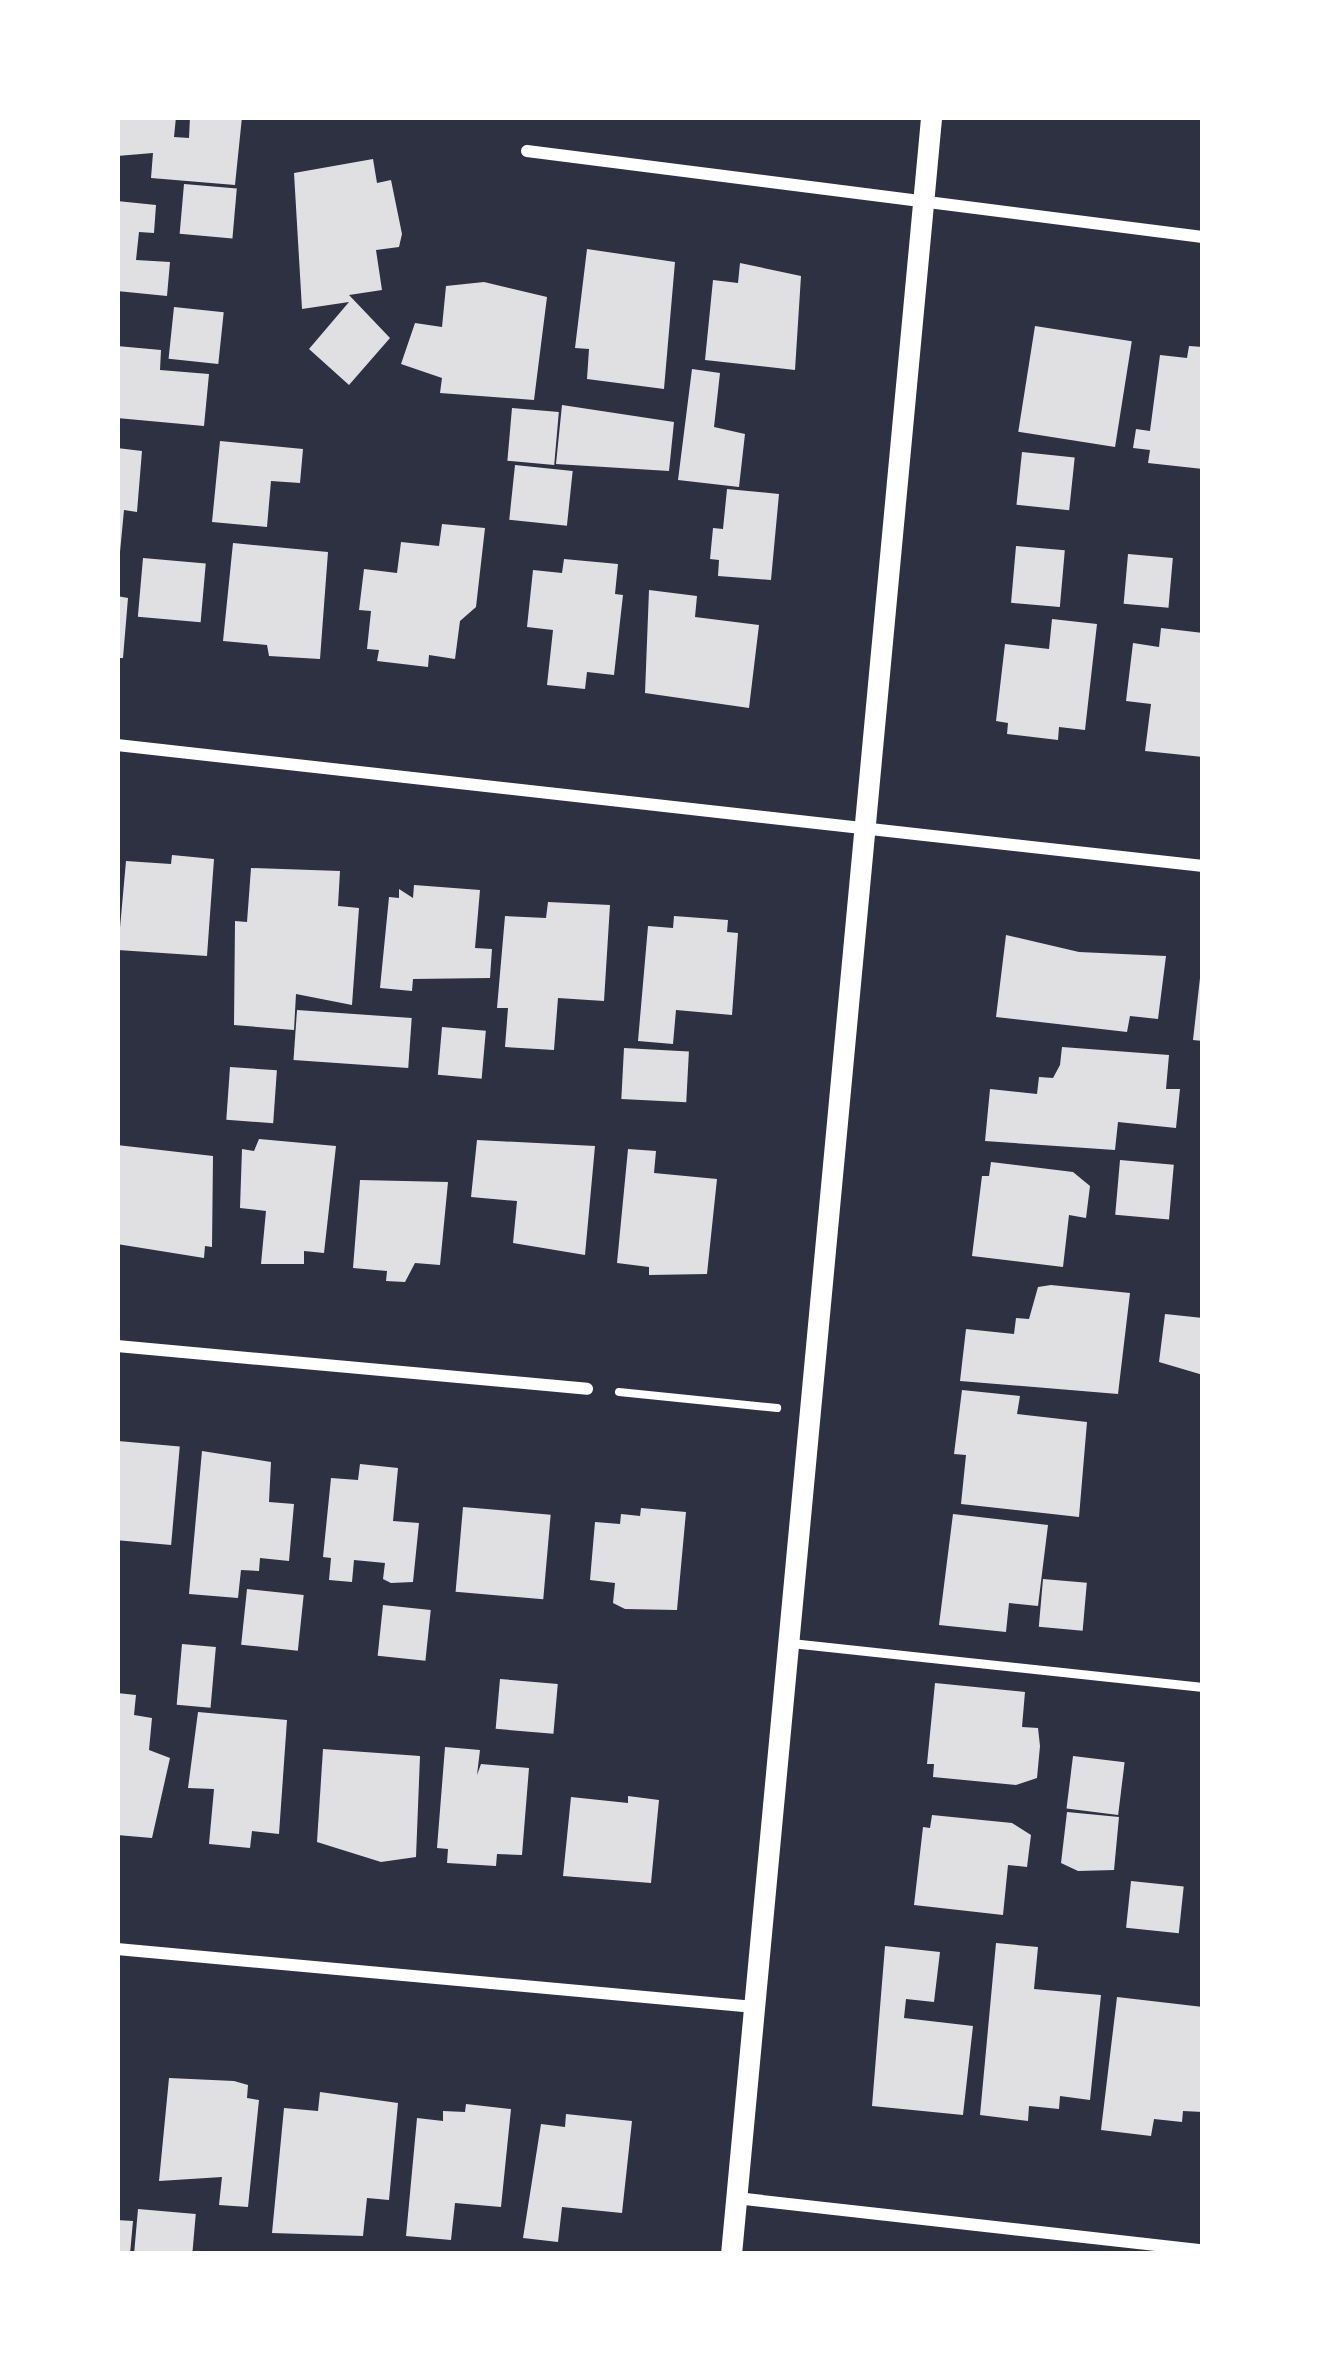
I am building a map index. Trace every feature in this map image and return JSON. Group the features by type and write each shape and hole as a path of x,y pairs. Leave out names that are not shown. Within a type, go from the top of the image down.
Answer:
{"street":[{"path":"731,2254 931,117"},
{"path":"527,151 1203,237"},
{"path":"117,745 1203,866"},
{"path":"117,1346 587,1389"},
{"path":"117,1948 754,2007"},
{"path":"736,2198 1203,2250"}],"lane":[{"path":"788,1643 1203,1687"}],"path":[{"path":"587,1389 810,1412"}],"building":[{"path":"117,117 176,117 174,137 189,138 190,117 242,117 235,185 151,178 153,153 117,156"},
{"path":"373,159 377,183 391,180 402,234 399,247 376,250 382,290 349,295 390,338 349,385 309,349 349,302 302,309 294,173"},
{"path":"184,184 237,189 232,238 180,234"},
{"path":"117,201 156,205 154,233 139,232 136,260 170,262 167,296 117,291"},
{"path":"587,249 675,262 664,389 587,379 589,349 575,348"},
{"path":"740,263 801,276 795,370 705,360 713,280 738,283"},
{"path":"484,282 547,297 534,400 440,393 442,378 401,364 415,323 442,327 446,286"},
{"path":"174,307 224,312 218,364 169,359"},
{"path":"1035,326 1132,341 1115,447 1018,432"},
{"path":"117,346 161,350 160,370 209,374 204,426 117,418"},
{"path":"1189,346 1203,347 1203,469 1148,463 1150,450 1133,448 1136,429 1150,431 1160,355 1187,358"},
{"path":"692,369 720,373 714,427 745,434 739,487 678,480"},
{"path":"562,405 674,422 669,471 556,464"},
{"path":"512,408 559,412 554,465 507,461"},
{"path":"220,441 303,449 300,483 271,481 267,527 212,522"},
{"path":"117,448 142,451 137,512 124,510 120,552"},
{"path":"1022,452 1075,458 1069,510 1016,505"},
{"path":"515,465 573,471 567,526 509,520"},
{"path":"727,489 779,494 771,580 718,576 719,560 710,559 713,528 723,529"},
{"path":"442,524 485,528 476,607 460,621 455,659 429,655 428,667 377,661 379,650 367,649 371,611 359,610 364,569 397,573 401,542 439,546"},
{"path":"233,543 328,552 320,659 269,656 267,645 223,641"},
{"path":"1016,546 1065,550 1060,607 1011,603"},
{"path":"1128,554 1173,558 1168,608 1124,604"},
{"path":"143,558 206,563 201,622 138,617"},
{"path":"564,559 618,564 615,594 623,595 614,675 587,672 585,689 547,685 553,630 527,627 533,570 562,573"},
{"path":"649,590 697,596 695,617 759,625 749,708 645,693"},
{"path":"117,596 128,598 123,658 117,658"},
{"path":"1052,619 1097,624 1085,730 1059,727 1058,740 1007,734 1008,723 996,721 1005,644 1049,649"},
{"path":"1161,628 1203,633 1203,757 1145,751 1151,704 1126,701 1133,643 1159,647"},
{"path":"172,855 214,859 207,956 118,950 126,861 171,864"},
{"path":"251,868 340,871 338,906 359,908 352,1005 296,994 294,1030 234,1025 235,921 247,922"},
{"path":"414,885 480,890 475,948 492,949 490,978 413,979 412,991 380,988 389,897 399,898 399,889 413,898"},
{"path":"548,902 610,905 604,1001 558,998 554,1050 505,1047 508,1008 497,1008 505,916 546,918"},
{"path":"674,916 728,920 727,932 738,933 732,1015 676,1010 673,1044 638,1041 648,926 673,928"},
{"path":"1006,935 1079,952 1166,956 1158,1019 1130,1016 1127,1032 996,1017"},
{"path":"1203,978 1203,1041 1193,1040"},
{"path":"297,1010 412,1018 408,1068 294,1060"},
{"path":"442,1027 486,1031 482,1079 438,1075"},
{"path":"1062,1047 1169,1055 1166,1089 1180,1089 1176,1128 1118,1122 1115,1150 985,1141 990,1089 1037,1094 1039,1077 1053,1078 1060,1065"},
{"path":"624,1048 689,1051 686,1102 621,1099"},
{"path":"230,1067 277,1070 273,1123 226,1120"},
{"path":"259,1139 336,1146 324,1253 304,1251 304,1264 261,1264 266,1211 240,1208 242,1149 254,1151"},
{"path":"477,1140 595,1146 585,1255 513,1243 517,1201 471,1197"},
{"path":"117,1145 213,1156 212,1247 205,1246 204,1258 117,1244"},
{"path":"628,1149 656,1151 654,1173 717,1179 707,1274 649,1275 649,1267 617,1263"},
{"path":"1120,1160 1174,1165 1169,1219 1115,1215"},
{"path":"991,1162 1073,1172 1090,1186 1086,1218 1069,1215 1063,1267 972,1256 982,1176 989,1176"},
{"path":"360,1180 448,1182 440,1265 415,1263 405,1282 386,1281 387,1271 353,1268"},
{"path":"1038,1287 1130,1293 1118,1394 960,1381 966,1329 1014,1334 1016,1318 1029,1319"},
{"path":"1165,1314 1203,1318 1203,1375 1159,1362"},
{"path":"962,1390 1020,1396 1017,1414 1087,1422 1079,1517 961,1504 966,1455 954,1454"},
{"path":"118,1441 180,1446 171,1545 117,1540"},
{"path":"202,1451 271,1462 269,1502 294,1504 289,1561 260,1558 259,1571 241,1570 238,1598 189,1594"},
{"path":"360,1464 398,1468 393,1521 419,1523 413,1582 391,1583 383,1579 385,1563 354,1560 352,1582 329,1580 331,1558 323,1557 331,1478 358,1480"},
{"path":"463,1507 551,1515 543,1599 456,1592"},
{"path":"641,1508 686,1512 677,1610 625,1609 613,1603 615,1583 590,1580 595,1522 620,1524 621,1514 640,1516"},
{"path":"953,1514 1048,1525 1038,1606 1009,1603 1006,1632 939,1625"},
{"path":"1043,1579 1087,1583 1083,1631 1039,1627"},
{"path":"247,1589 304,1595 298,1651 241,1645"},
{"path":"383,1605 431,1610 425,1661 378,1656"},
{"path":"182,1644 216,1647 211,1708 177,1705"},
{"path":"500,1679 558,1684 553,1734 496,1729"},
{"path":"935,1683 1025,1692 1022,1727 1038,1728 1037,1778 1016,1785 933,1777 934,1764 927,1764"},
{"path":"117,1693 136,1695 134,1715 152,1718 149,1750 170,1758 152,1838 117,1835"},
{"path":"198,1712 287,1720 279,1834 252,1831 250,1848 209,1844 214,1789 188,1788"},
{"path":"445,1747 480,1750 477,1775 481,1764 529,1768 522,1855 497,1854 496,1866 447,1863 448,1849 437,1848"},
{"path":"323,1749 420,1756 416,1857 381,1862 317,1842"},
{"path":"1073,1756 1125,1762 1118,1815 1067,1809"},
{"path":"628,1796 659,1800 651,1883 563,1876 571,1797 628,1803"},
{"path":"1067,1812 1119,1817 1114,1870 1078,1871 1061,1863"},
{"path":"932,1815 1012,1823 1031,1835 1027,1867 1008,1865 1003,1915 914,1905 923,1827 930,1828"},
{"path":"1131,1881 1184,1887 1179,1933 1126,1928"},
{"path":"996,1943 1038,1947 1034,1989 1101,1995 1090,2100 1060,2096 1059,2109 1029,2106 1028,2121 980,2115"},
{"path":"885,1946 940,1952 934,2002 906,1999 904,2018 973,2026 963,2115 872,2106"},
{"path":"1117,1997 1203,2007 1203,2112 1183,2111 1182,2122 1154,2119 1151,2136 1101,2130"},
{"path":"169,2078 234,2081 248,2085 247,2098 259,2100 248,2207 219,2205 222,2177 159,2181"},
{"path":"320,2092 398,2103 389,2200 367,2198 363,2236 272,2233 284,2108 318,2111"},
{"path":"466,2104 511,2109 501,2207 455,2203 451,2240 406,2236 417,2118 443,2121 443,2111 465,2112"},
{"path":"566,2114 632,2121 622,2213 562,2207 558,2242 523,2238 541,2124 565,2127"},
{"path":"138,2209 196,2214 192,2254 134,2254"},
{"path":"117,2220 133,2221 130,2254 117,2254"}]}
